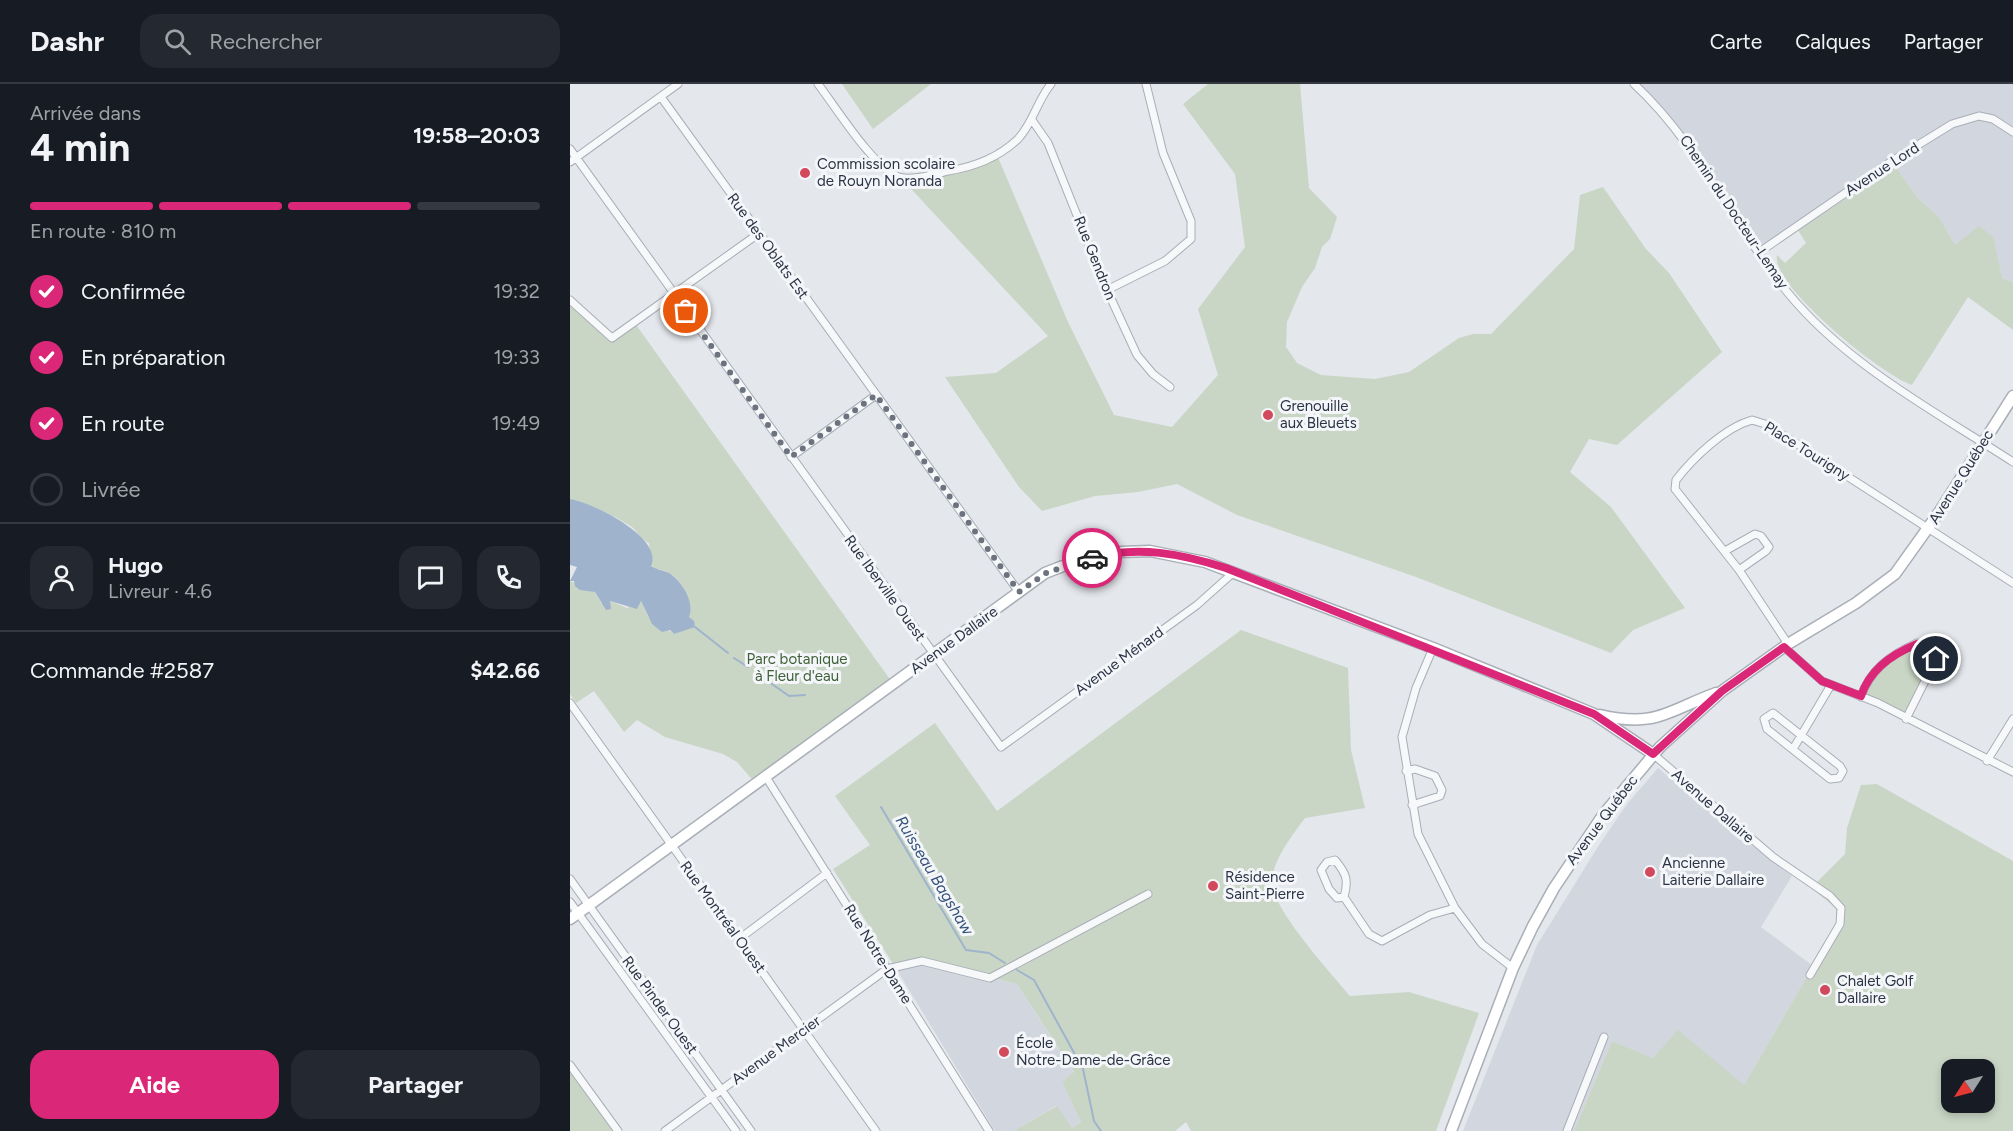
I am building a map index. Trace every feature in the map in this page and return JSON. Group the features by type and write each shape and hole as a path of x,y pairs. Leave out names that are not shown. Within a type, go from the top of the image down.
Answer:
{"street":[{"path":"573,159 678,84"},
{"path":"818,84 874,158 889,172 900,177 914,178 977,164 1010,146 1032,120 1051,84"},
{"path":"1107,290 1165,261 1188,243 1191,231 1191,221 1163,153 1146,84"},
{"name":"Chemin du Docteur-Lemay","path":"1634,84 1681,133 1758,253 1789,294 1834,341 1910,396 2013,462"},
{"name":"Rue des Oblats Est","path":"661,97 1019,592"},
{"name":"Avenue Lord","path":"1758,253 1892,161 1952,124 1979,116 1993,119 2013,132"},
{"name":"Rue Gendron","path":"1032,120 1048,143 1107,290 1137,355 1154,374 1170,387"},
{"name":"Rue Iberville Ouest","path":"570,149 573,159 673,293 1001,747"},
{"path":"570,300 612,338 758,234"},
{"path":"791,457 876,395"},
{"name":"Avenue Québec","path":"1451,1131 1513,968 1538,916 1581,846 1653,754 1722,691 1786,645 1856,603 1895,573 1928,528 2013,396"},
{"name":"Place Tourigny","path":"1928,528 1765,424 1752,420 1726,433 1676,480 1675,489 1739,570 1786,645 1813,675 1831,685 1861,696 2013,772"},
{"path":"1928,528 2013,584"},
{"path":"1725,551 1755,534 1765,540 1768,547 1766,551 1739,570"},
{"name":"Avenue Dallaire","path":"574,916 1046,573 1063,566 1121,552 1150,551 1187,556 1234,572 1433,648 1594,714 1653,754 1773,857 1830,896 1841,908 1840,924 1810,975"},
{"name":"Avenue Ménard","path":"1001,747 1197,605 1234,572"},
{"path":"1861,696 1865,685 1877,668 1900,651 1917,644 1929,650 1936,659 1906,719"},
{"path":"1433,648 1404,724 1402,737 1412,805 1424,848 1455,908 1482,944 1513,968"},
{"path":"1793,749 1831,685"},
{"path":"1594,714 1634,721 1652,720 1672,714 1722,691"},
{"name":"Rue Montréal Ouest","path":"570,703 876,1131"},
{"path":"1776,714 1802,734 1840,766 1841,777 1837,780 1830,779 1793,749 1767,729 1764,722 1765,717 1776,714"},
{"path":"1987,761 2013,719"},
{"path":"1407,771 1415,769 1435,776 1442,790 1440,796 1412,805"},
{"name":"Rue Notre-Dame","path":"766,777 989,1131"},
{"path":"1344,897 1334,896 1322,875 1321,870 1331,860 1335,860 1347,877 1344,897 1369,934 1382,941 1430,915 1455,908"},
{"path":"739,939 827,873"},
{"name":"Rue Pinder Ouest","path":"570,879 751,1131"},
{"path":"887,969 922,961 990,978 1148,894"},
{"name":"Rue Pinder Ouest","path":"570,902 574,916 736,1131"},
{"name":"Avenue Mercier","path":"665,1131 887,969"},
{"path":"1567,1131 1604,1037"},
{"path":"570,1065 618,1131"}],"shaded area":[{"path":"1634,84 2013,84 2013,282 2002,278 1955,245 1939,217 1917,197 1891,161 1758,253 1710,178"},
{"path":"1658,768 1724,824 1792,876 1761,927 1813,966 1744,1085 1653,1058 1612,1041 1574,1131 1463,1131 1537,945 1627,804"},
{"name":"École Notre-Dame-de-Grâce","path":"922,961 1017,984 1074,1073 1062,1082 1081,1122 1072,1128 1056,1106 1014,1131 995,1131 895,967"}],"green space":[{"path":"842,84 931,84 873,129"},
{"path":"1208,84 1300,84 1309,188 1337,217 1330,239 1322,247 1315,268 1302,287 1287,322 1286,347 1297,363 1321,375 1375,379 1409,372 1459,338 1473,334 1491,334 1574,249 1580,195 1603,187 1646,249 1669,273 1722,352 1617,445 1589,439 1570,472 1611,507 1685,608 1633,630 1611,653 1416,577 1237,515 1177,484 1138,492 1095,496 1042,511 1019,487 945,377 996,373 1048,336 900,177 955,170 997,155 1068,322 1114,415 1172,427 1218,375 1198,309 1245,247 1235,174 1183,104"},
{"path":"1895,166 1917,197 1939,217 1955,245 1979,226 1993,237 2002,278 2013,282 2013,330 1968,297 1912,385 1855,348 1809,307 1791,287 1780,269 1777,255 1785,263 1806,243 1798,230"},
{"name":"Parc botanique à Fleur d'eau","path":"570,300 612,338 634,322 894,685 756,784 737,762 723,754 665,737 637,720 624,732 594,691 576,703 570,694 570,581 595,592 601,603 609,605 610,601 627,608 641,601 648,617 674,634 687,629 692,620 689,617 687,597 681,584 672,575 651,565 649,543 632,527 619,519 570,499"},
{"path":"1241,630 1348,668 1351,750 1365,808 1305,818 1279,857 1272,883 1275,895 1292,925 1350,996 1409,992 1479,1013 1436,1131 1191,1131 1186,1122 1175,1131 1014,1131 1057,1106 1072,1128 1081,1122 1062,1082 1074,1072 1017,984 923,961 895,967 833,869 870,845 835,796 935,723 997,811"},
{"path":"1917,643 1936,659 1906,719 1861,697 1877,668"},
{"path":"1877,784 2013,861 2013,1131 1574,1131 1612,1041 1653,1058 1678,1030 1744,1085 1838,923 1836,908 1811,888 1845,854 1847,828 1861,785"},
{"path":"570,1071 614,1131 570,1131"}],"water":[{"path":"570,499 595,507 610,515 647,544 652,555 651,566 669,573 683,586 689,599 689,617 694,621 695,627 674,634 670,630 662,632 652,624 641,601 637,609 610,601 611,609 606,610 595,592 580,590 575,586 574,581 570,581 577,567 570,565"}],"waterway":[{"name":"Ruisseau Bagshaw","path":"695,627 728,653"},
{"name":"Ruisseau Bagshaw","path":"734,658 748,667"},
{"name":"Ruisseau Bagshaw","path":"755,672 789,696 805,695"},
{"name":"Ruisseau Bagshaw","path":"881,807 966,950 989,953 1005,963"},
{"name":"Ruisseau Bagshaw","path":"1017,970 1034,980 1083,1069 1094,1121 1101,1131"}],"way so far":[{"path":"686,311 791,457 876,395 1019,592 1046,573 1092,558"}],"place":[{"name":"Commission scolaire de Rouyn Noranda","path":"805,173"},
{"name":"Grenouille aux Bleuets","path":"1268,415"},
{"name":"Ancienne Laiterie Dallaire","path":"1650,872"},
{"name":"Résidence Saint-Pierre","path":"1213,886"},
{"name":"Chalet Golf Dallaire","path":"1825,990"},
{"name":"École Notre-Dame-de-Grâce","path":"1004,1052"}],"route":[{"path":"1092,558 1121,552 1150,551 1187,556 1226,568 1433,648 1594,714 1653,754 1722,691 1784,647 1822,681 1861,696 1865,685 1877,668 1900,651 1917,644 1929,650 1936,659"}]}
